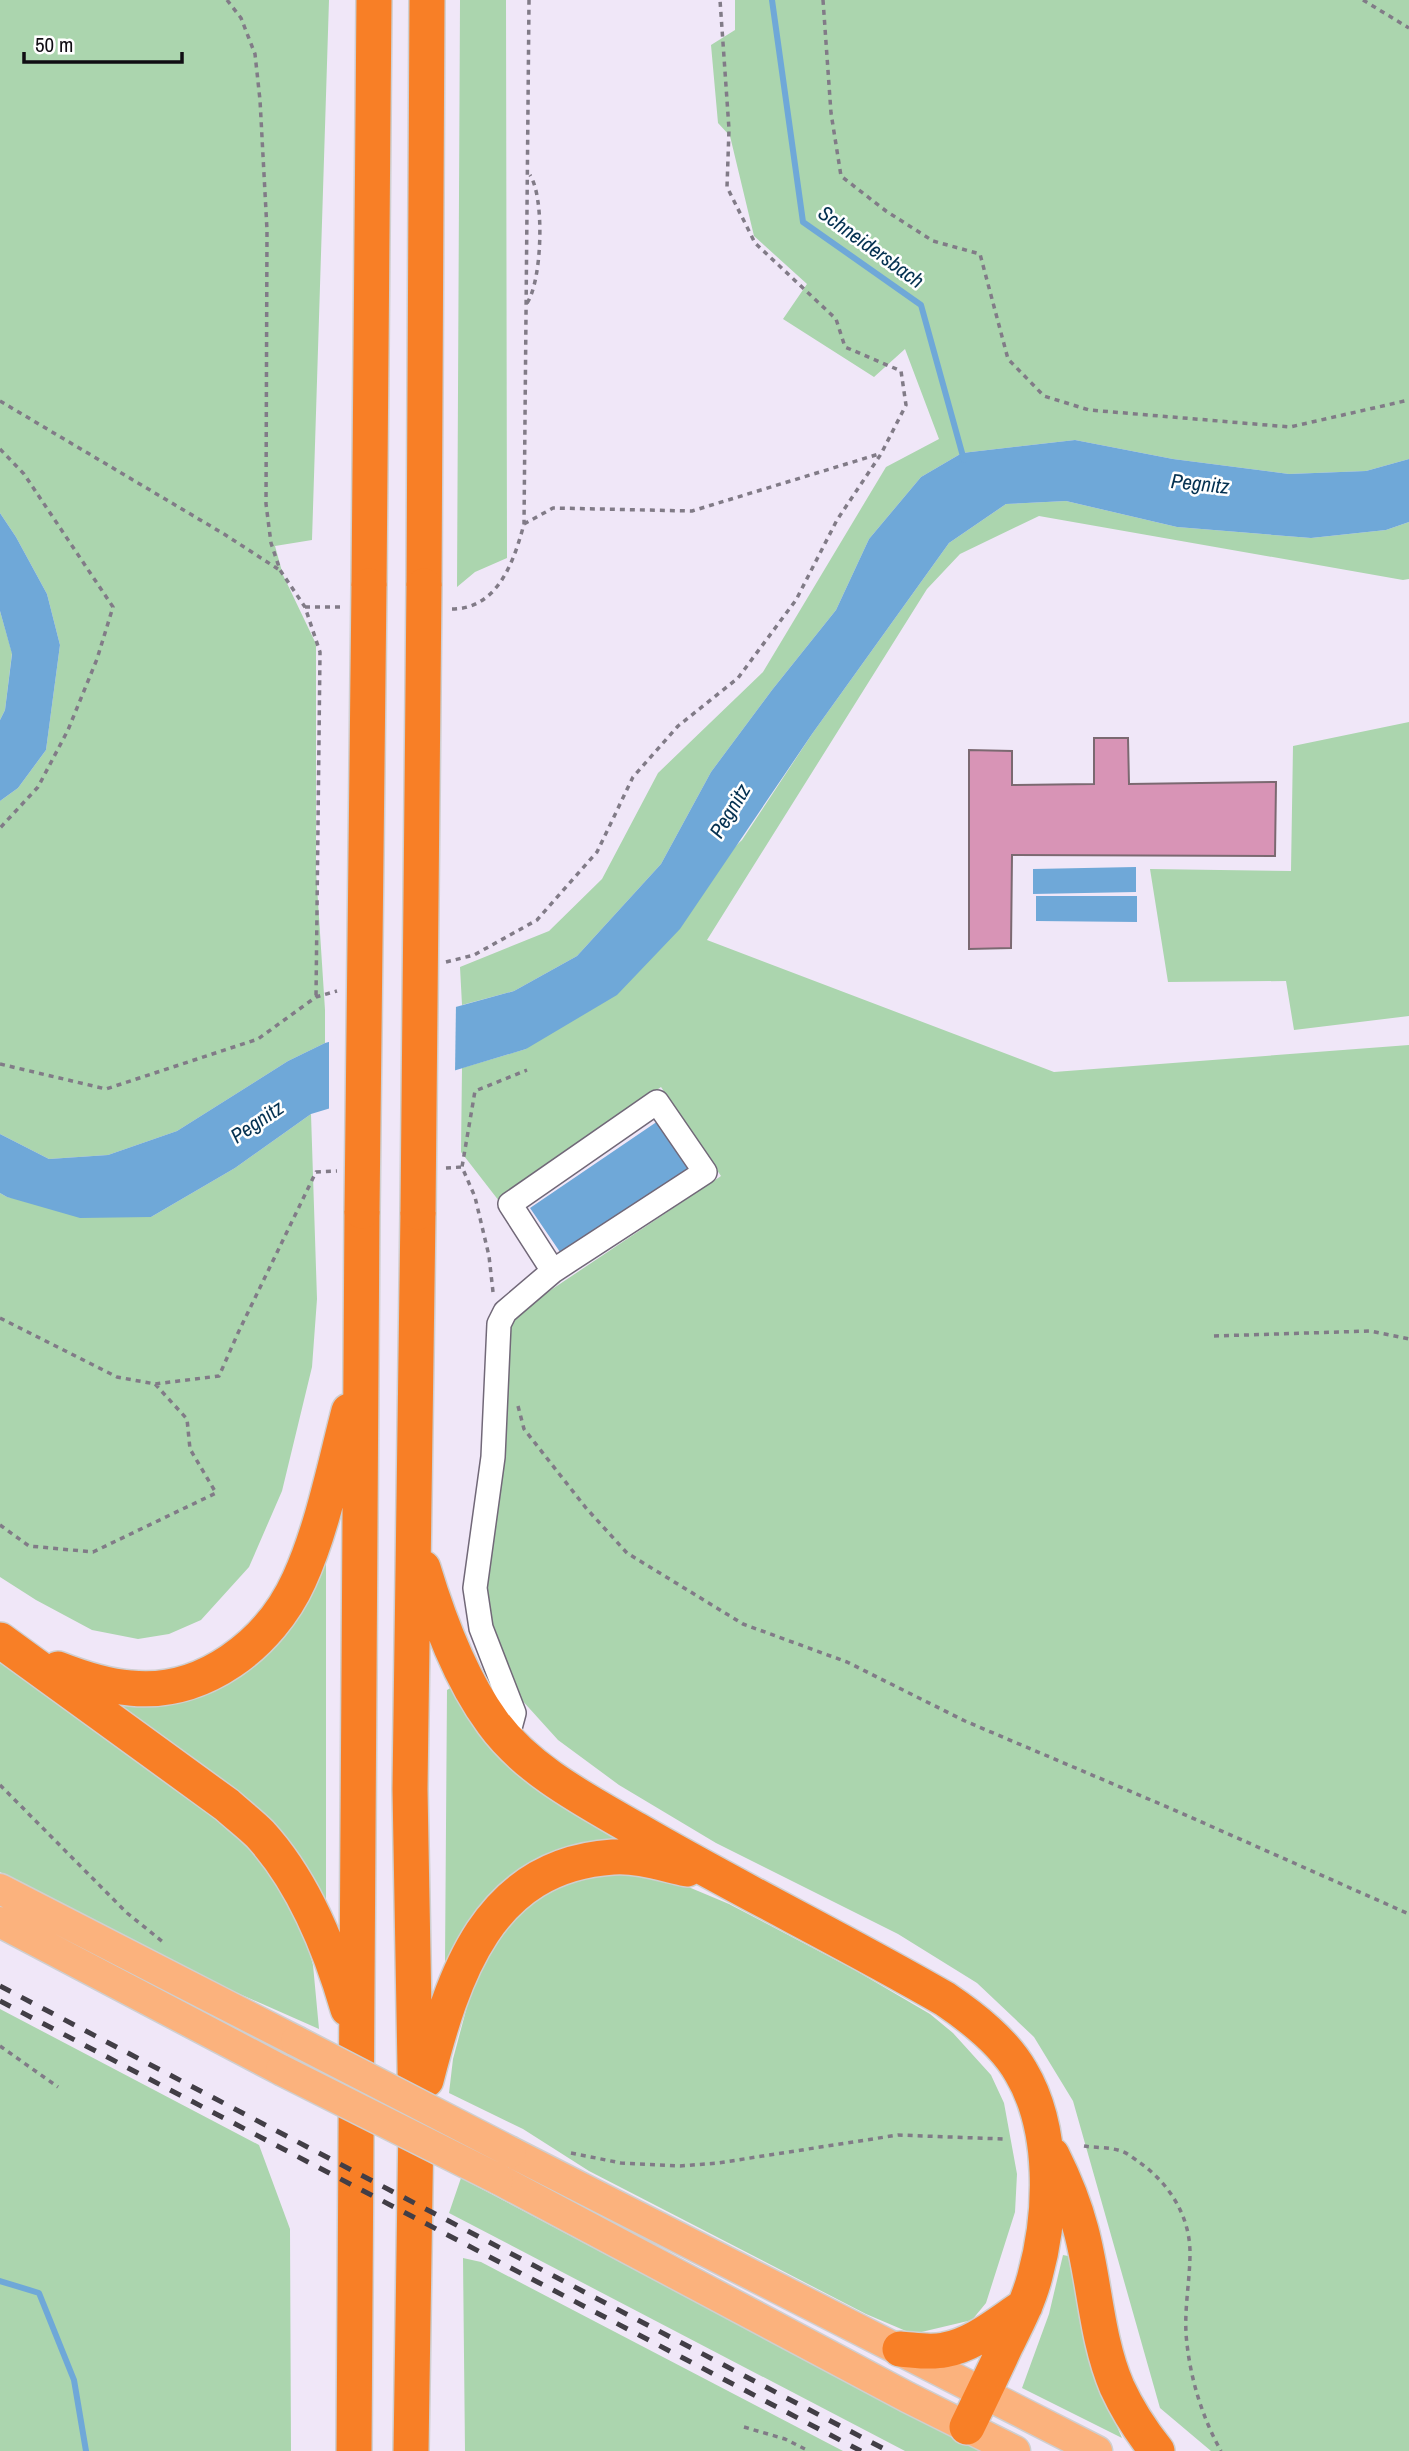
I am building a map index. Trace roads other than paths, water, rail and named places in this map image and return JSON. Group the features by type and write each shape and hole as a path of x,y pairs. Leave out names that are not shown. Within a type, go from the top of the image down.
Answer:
{"highway":[{"path":"354,2451 362,1211 357,597 374,0"},
{"path":"411,2451 416,2123 410,1789 418,1212 432,597 427,0"},
{"path":"13,1649 90,1681 132,1689 177,1686 223,1668 253,1645 276,1618 299,1581 314,1539 361,1360"},
{"path":"415,1542 430,1593 467,1679 492,1723 507,1739 557,1782 718,1876 915,1981 967,2014 1021,2071 1034,2098 1043,2136 1047,2177 1046,2209 1035,2277 1025,2306 967,2427"},
{"path":"13,1649 228,1805 260,1835 285,1866 309,1906 329,1952 357,2041"},
{"path":"416,2123 435,2046 455,1984 470,1951 494,1916 514,1894 541,1875 573,1863 615,1856 718,1876"},
{"path":"1043,2136 1066,2183 1082,2231 1105,2351 1117,2386 1135,2423 1157,2451"},
{"path":"900,2349 936,2351 961,2345 1025,2306"}],"main road":[{"path":"0,1889 1097,2451"},
{"path":"0,1922 281,2070 498,2179 1015,2451"}],"lane":[{"path":"507,1739 514,1713 481,1628 475,1588 493,1457 499,1324 505,1312 553,1271 705,1172 657,1102 510,1204 553,1271"}],"water":[{"name":"Pegnitz","path":"1075,440 1173,459 1289,474 1366,471 1409,459 1409,522 1386,530 1311,538 1177,527 1066,501 1006,504 949,543 812,734 680,929 617,995 526,1049 311,1114 235,1168 151,1217 80,1218 0,1193 0,1134 49,1159 108,1155 177,1131 288,1061 325,1043 514,991 577,956 661,864 711,772 836,610 869,539 921,477 962,453"},
{"path":"0,513 47,594 60,645 46,750 18,788 0,801 0,720 5,710 12,654 0,611"},
{"path":"1136,867 1136,892 1033,894 1033,869"},
{"path":"1036,896 1137,896 1137,922 1036,921"},
{"path":"658,1121 690,1168 562,1255 530,1208"}],"waterway":[{"name":"Schneidersbach","path":"772,0 803,222 921,305 964,460"},
{"path":"0,2281 39,2293 74,2380 86,2451"}],"railway":[{"path":"0,1986 888,2451"},
{"path":"0,2001 861,2451"}]}
